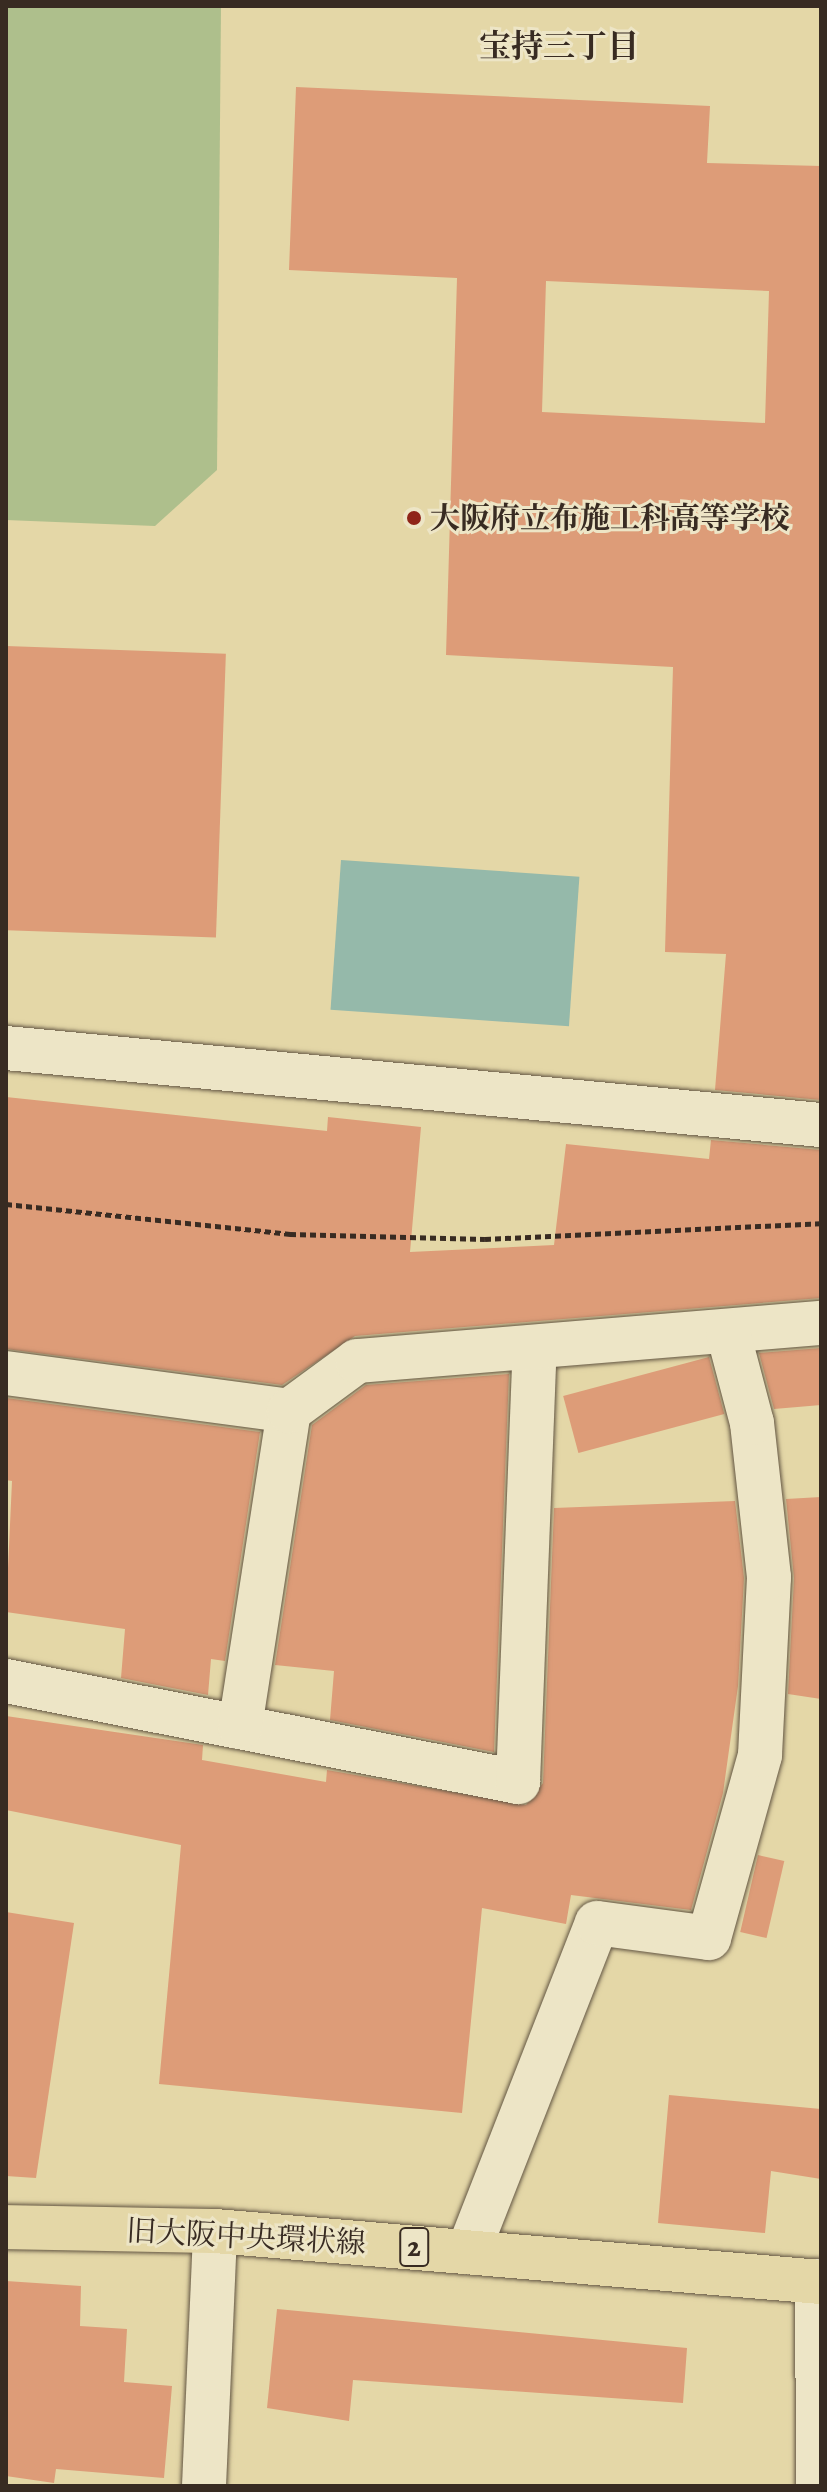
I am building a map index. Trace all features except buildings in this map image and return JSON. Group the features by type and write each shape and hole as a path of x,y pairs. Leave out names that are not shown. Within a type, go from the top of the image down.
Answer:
{"main road":[{"name":"旧大阪中央環状線","path":"6,2227 215,2231 819,2282"}],"street":[{"path":"6,1048 821,1125"},
{"path":"6,1373 289,1411 357,1361 535,1349 821,1323"},
{"path":"468,2252 597,1923 709,1938 760,1755 769,1577 752,1423 728,1332"},
{"path":"6,1681 518,1782 535,1349"},
{"path":"240,1727 289,1411"},
{"path":"204,2486 215,2231"},
{"path":"818,2486 819,2282"}],"path":[{"path":"6,1204 290,1234 485,1239 821,1223"}],"green space":[{"path":"6,6 221,6 217,470 155,526 6,520"}],"shaded area":[{"path":"341,860 579,877 569,1026 331,1010"}],"place":[{"name":"大阪府立布施工科高等学校","path":"414,518"}],"district":[{"name":"宝持三丁目","path":"559,46"}]}
